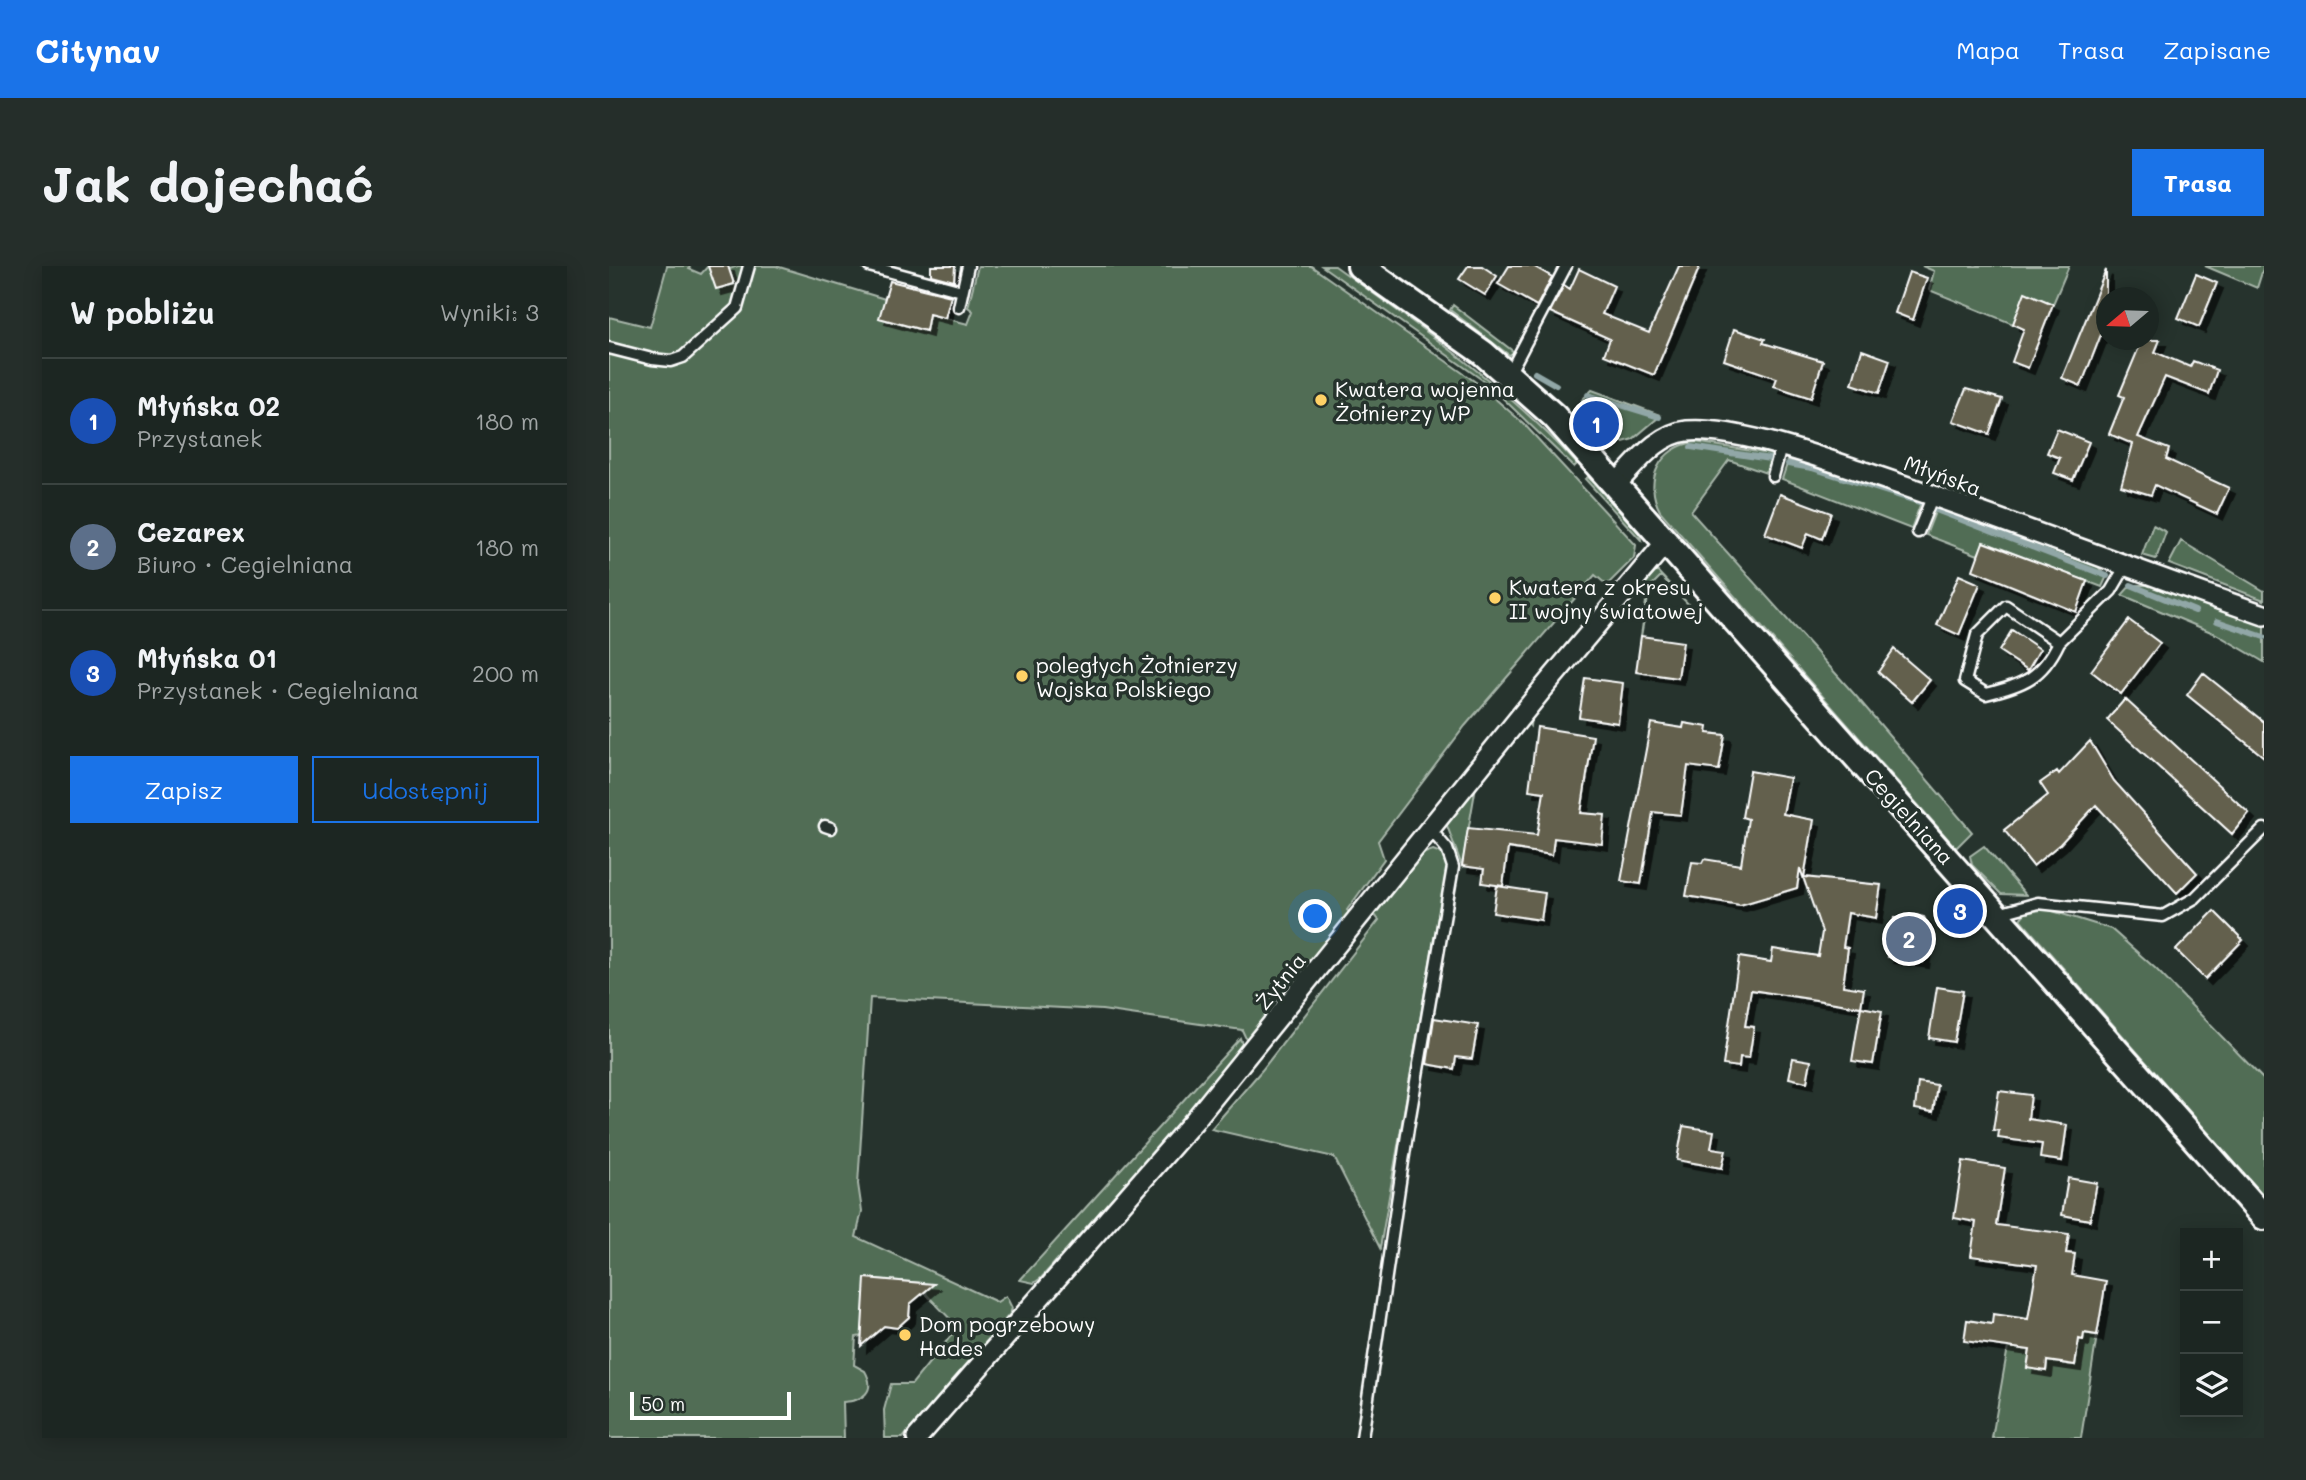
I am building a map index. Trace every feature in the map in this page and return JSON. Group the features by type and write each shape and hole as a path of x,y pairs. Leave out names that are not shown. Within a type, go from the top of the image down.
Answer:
{"street":[{"name":"Cegielniana","path":"1360,266 1444,324 1509,374 1554,416 2264,1217"},
{"name":"Młyńska","path":"1616,484 1657,443 1688,431 1781,446 1934,495 2125,567 2264,615"},
{"name":"Żytnia","path":"917,1438 1194,1121 1666,542"}],"lane":[{"path":"609,348 652,359 671,361 683,356 737,308 749,266"},
{"path":"869,266 909,271 962,291"},
{"path":"959,307 968,266"},
{"path":"1509,374 1566,266"},
{"path":"1773,476 1781,446"},
{"path":"1918,532 1934,495"},
{"path":"2059,642 2006,606 1977,635 1965,681 1986,694 2019,686 2048,665 2059,642 2111,591 2125,567"},
{"path":"1362,1438 1408,1128 1453,867 1447,849 1430,829"},
{"path":"1997,915 2038,903 2163,915 2195,898 2264,830"}],"green space":[{"path":"667,266 690,266 689,269 701,274 708,266 712,275 738,266 776,266 885,299 880,318 925,331 929,314 968,324 973,311 968,307 978,266 1311,266 1477,383 1523,423 1636,545 1634,558 1607,585 1595,575 1465,726 1378,841 1384,859 1347,910 1354,916 1248,1043 1242,1030 1102,1010 870,998 858,1184 862,1211 856,1237 997,1302 1006,1296 1012,1308 1010,1314 903,1438 885,1438 884,1410 891,1384 912,1384 958,1327 927,1295 923,1283 866,1278 862,1336 856,1337 854,1365 865,1371 869,1385 866,1394 856,1400 843,1402 844,1438 609,1438 609,317 650,327"},
{"path":"1322,266 1335,266 1462,359 1520,408 1577,464 1574,467 1488,384"},
{"path":"1922,266 2069,266 2053,304 2025,293 2013,324 1929,290 1934,271"},
{"path":"2205,266 2264,266 2257,288"},
{"path":"1453,305 1514,352 1509,355 1450,310"},
{"path":"1592,390 1660,415 1633,439 1623,442 1582,400"},
{"path":"1695,442 1771,454 1766,473 1729,460 1691,512 1855,695 1972,832 1956,848 1660,511 1653,488 1658,467 1672,451"},
{"path":"1788,461 1922,500 1911,529 1782,479"},
{"path":"1588,477 1640,534 1641,540 1585,479"},
{"path":"1937,507 2098,567 2107,576 2102,587 1984,542 1978,555 1926,535"},
{"path":"2153,525 2166,532 2156,559 2142,555"},
{"path":"2181,541 2264,591 2264,600 2169,564"},
{"path":"1657,571 1691,607 1661,576 1650,587 1641,636 1646,602 1641,586"},
{"path":"2131,585 2147,585 2264,626 2264,662 2216,634 2122,595"},
{"path":"1531,718 1530,726 1528,723 1476,786 1462,866 1446,823 1527,719"},
{"path":"1984,846 2026,895 2001,894 1972,865 1970,856"},
{"path":"1433,850 1441,853 1447,867 1380,1248 1334,1157 1211,1129 1262,1070 1379,920 1374,914 1422,854"},
{"path":"2046,909 2111,929 2156,969 2264,1080 2264,1196 2020,919 2025,913"},
{"path":"1240,1038 1244,1050 1041,1278 1034,1283 1020,1280"},
{"path":"2084,1333 2097,1335 2081,1438 1992,1438 2008,1347 2030,1350 2027,1368 2046,1370 2047,1361"}],"building":[{"path":"708,266 728,266 734,284 716,289"},
{"path":"931,266 955,266 954,281 931,275"},
{"path":"1468,266 1482,266 1497,276 1485,295 1459,279"},
{"path":"1509,266 1533,266 1552,277 1537,306 1498,284"},
{"path":"1679,266 1700,266 1654,375 1604,355 1610,339 1550,312 1564,285 1570,289 1579,269 1614,286 1602,314 1649,333"},
{"path":"2106,270 2106,287 2099,287"},
{"path":"1909,272 1927,278 1913,320 1895,313"},
{"path":"2196,274 2217,283 2199,327 2178,318"},
{"path":"890,281 951,296 945,318 929,314 926,331 879,318"},
{"path":"2025,292 2053,304 2028,368 2012,362 2024,329 2013,324"},
{"path":"2096,295 2096,347 2081,386 2062,378"},
{"path":"1734,329 1765,339 1763,343 1823,361 1811,398 1774,386 1777,378 1724,360"},
{"path":"1862,350 1890,360 1879,393 1852,384"},
{"path":"2138,350 2156,350 2155,352 2190,367 2193,361 2217,370 2209,394 2165,377 2138,437 2169,449 2166,459 2229,488 2217,514 2155,485 2151,495 2121,486 2133,444 2109,434 2124,397 2119,395"},
{"path":"1966,389 2002,399 1989,434 1953,421"},
{"path":"2057,429 2089,442 2073,480 2054,473 2060,458 2047,453"},
{"path":"1780,494 1831,513 1822,539 1808,533 1802,548 1765,534"},
{"path":"1983,542 2087,581 2076,612 1973,570"},
{"path":"1959,575 1980,584 1959,635 1937,625"},
{"path":"2129,620 2160,643 2121,694 2091,671"},
{"path":"2012,630 2040,649 2028,670 1999,651"},
{"path":"1641,636 1683,642 1678,678 1636,672"},
{"path":"1894,649 1930,680 1912,702 1878,672"},
{"path":"2203,673 2264,722 2264,757 2187,695"},
{"path":"1585,678 1623,683 1618,723 1579,717"},
{"path":"2125,699 2249,813 2232,834 2107,720"},
{"path":"1651,723 1683,728 1684,723 1708,727 1707,733 1725,735 1719,770 1688,766 1681,815 1653,812 1641,884 1621,881"},
{"path":"1537,727 1593,736 1581,813 1605,815 1602,844 1554,838 1552,855 1508,848 1503,886 1482,883 1484,869 1462,866 1468,828 1537,835 1544,792 1529,790"},
{"path":"2090,741 2114,781 2197,873 2177,893 2096,805 2060,844 2033,866 2004,830 2048,795 2040,783 2057,771 2059,774"},
{"path":"1750,771 1790,778 1783,814 1814,820 1804,877 1881,885 1876,918 1848,913 1843,947 1848,948 1843,986 1864,989 1861,1007 1751,990 1745,1026 1754,1027 1749,1058 1740,1057 1739,1067 1723,1065 1739,957 1771,962 1773,949 1818,956 1822,932 1800,868 1797,888 1740,905 1686,896 1692,862 1702,863 1704,859 1741,865 1748,819 1742,817"},
{"path":"1497,886 1545,893 1541,920 1493,913"},
{"path":"2214,911 2243,940 2205,979 2176,950"},
{"path":"1916,915 1924,917 1928,925 1923,962 1888,957 1894,918 1907,920"},
{"path":"1937,987 1963,991 1954,1042 1929,1038"},
{"path":"1861,1007 1882,1011 1873,1064 1852,1061"},
{"path":"1434,1018 1478,1025 1472,1059 1456,1057 1454,1069 1427,1064"},
{"path":"1793,1058 1811,1061 1807,1082 1789,1078"},
{"path":"1918,1082 1937,1085 1933,1112 1915,1109"},
{"path":"1999,1091 2031,1095 2028,1119 2067,1125 2062,1161 2040,1158 2042,1144 1998,1138 1999,1131 1993,1130"},
{"path":"1683,1126 1714,1131 1711,1148 1726,1150 1722,1168 1677,1160"},
{"path":"1963,1161 2005,1168 1996,1225 2069,1234 2066,1253 2075,1254 2072,1275 2106,1281 2097,1335 2084,1333 2083,1340 2079,1339 2075,1365 2047,1361 2046,1371 2027,1368 2030,1350 1964,1341 1967,1320 1992,1324 1993,1314 2028,1319 2037,1265 1971,1256 1976,1222 1954,1218"},
{"path":"2068,1178 2097,1183 2090,1220 2062,1215"},
{"path":"865,1278 934,1284 910,1304 909,1317 897,1328 884,1326 861,1346"}],"waterway":[{"path":"1535,373 1556,385"},
{"path":"1588,395 1659,417"},
{"path":"1691,447 1770,459"},
{"path":"1788,464 1812,468 1919,502"},
{"path":"1936,510 2107,576"},
{"path":"2131,585 2195,611"},
{"path":"2217,621 2264,637"}],"place":[{"name":"Kwatera wojenna Żołnierzy WP","path":"1321,400"},
{"name":"Młyńska 02","path":"1596,424"},
{"name":"Kwatera z okresu II wojny światowej","path":"1495,598"},
{"name":"poległych Żołnierzy Wojska Polskiego","path":"1022,676"},
{"name":"Młyńska 01","path":"1960,911"},
{"name":"Cezarex","path":"1909,939"},
{"name":"Dom pogrzebowy Hades","path":"905,1335"}]}
